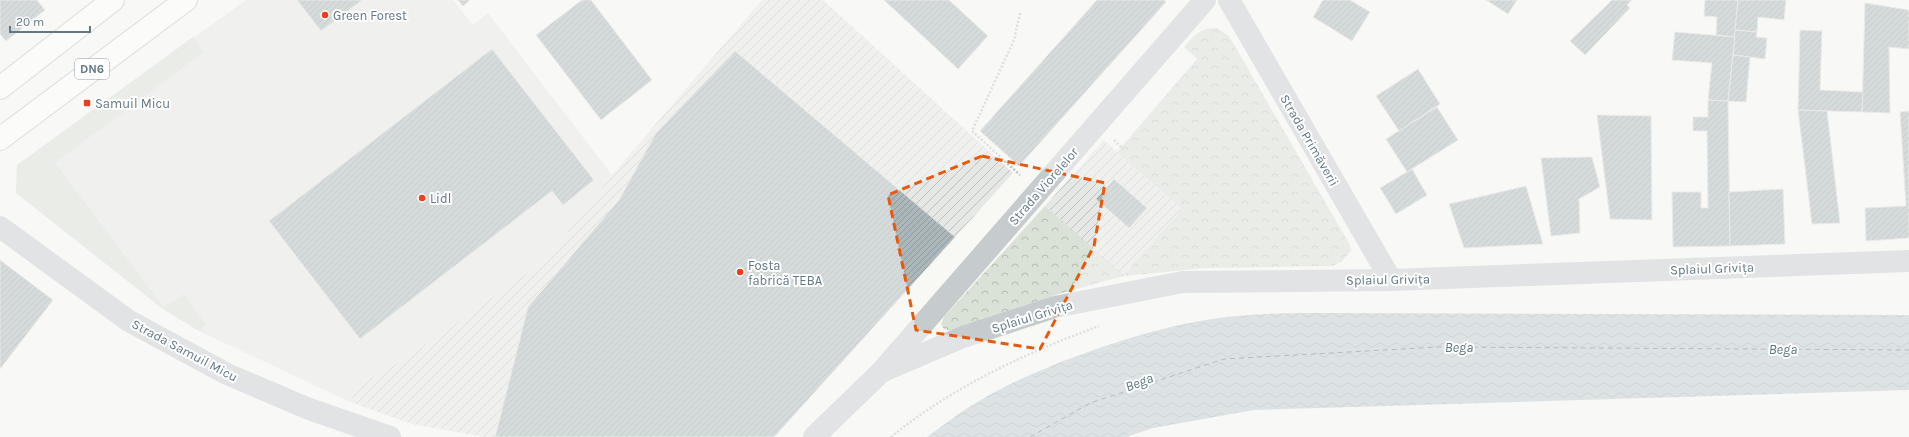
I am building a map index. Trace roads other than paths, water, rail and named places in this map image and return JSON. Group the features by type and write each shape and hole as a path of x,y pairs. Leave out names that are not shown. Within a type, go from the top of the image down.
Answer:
{"main road":[{"path":"0,88 112,0"},
{"name":"DN6","path":"0,139 186,0"}],"street":[{"name":"Strada Viorelelor","path":"814,437 881,372 1206,0"},
{"name":"Strada Primăverii","path":"1229,0 1390,280"},
{"name":"Strada Samuil Micu","path":"0,227 129,321 226,374 309,409 390,437"},
{"name":"Splaiul Grivița","path":"881,372 963,337 1055,306 1183,282 1390,280 1909,261"}],"water":[{"name":"Bega","path":"1311,313 1909,315 1909,390 1254,410 1153,428 1126,437 927,437 966,409 1007,386 1056,364 1118,342 1161,329 1204,320 1247,315"}],"place":[{"name":"Green Forest","path":"325,15"},
{"name":"Samuil Micu","path":"87,103"},
{"name":"Lidl","path":"422,198"},
{"name":"Fosta fabrică TEBA","path":"740,272"}]}
